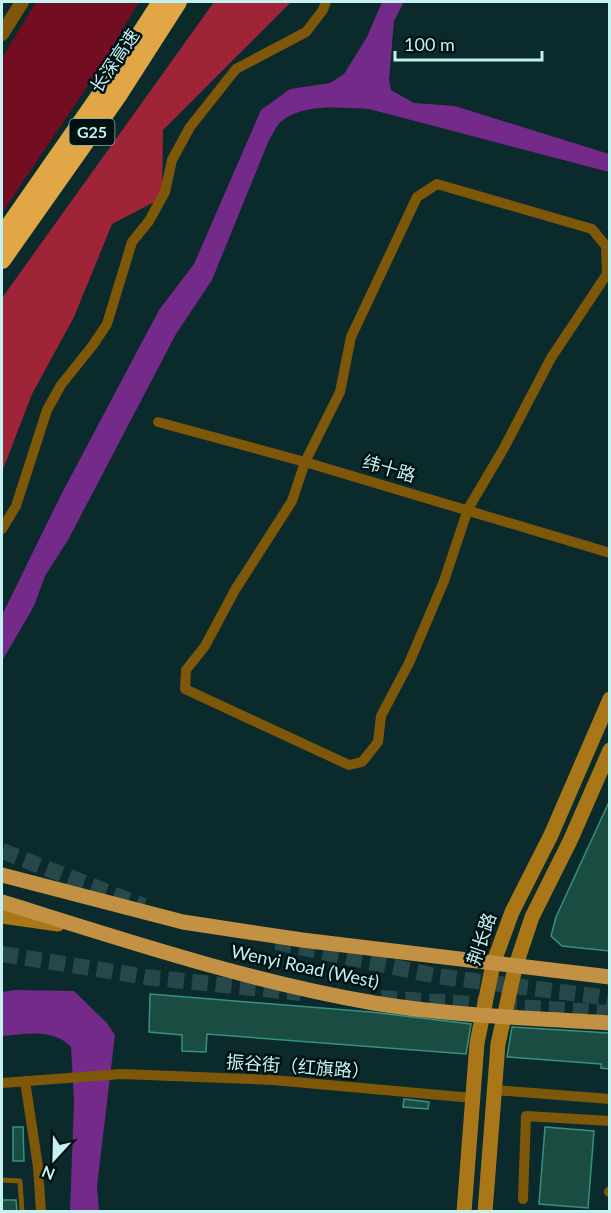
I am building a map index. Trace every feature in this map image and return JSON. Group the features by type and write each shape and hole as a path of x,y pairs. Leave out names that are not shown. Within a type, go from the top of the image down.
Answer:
{"highway":[{"name":"长深高速","path":"2,236 108,84 161,2"},
{"name":"长深高速","path":"2,260 119,94 180,2"}],"main road":[{"name":"荆长路","path":"464,1212 481,1015 493,964 512,912 551,835 609,699"},
{"path":"485,1212 494,1090 503,1017 515,968 532,917 570,841 609,750"},
{"name":"Wenyi Road (West)","path":"2,875 183,922 255,934 515,968 609,977"},
{"name":"Wenyi Road (West)","path":"2,902 81,927 294,987 376,1003 503,1017 609,1023"},
{"path":"2,916 81,927"}],"street":[{"path":"2,34 22,2"},
{"path":"2,529 16,506 47,410 61,385 93,345 106,324 132,242 149,221 165,192 172,160 190,128 236,69 306,32 323,10 326,2"},
{"path":"436,184 592,229 606,246 607,274 551,358 504,448 468,509 444,581 414,652 381,716 378,742 362,762 349,765 185,688 186,670 205,646 235,590 292,501 305,462 340,392 351,337 417,197 436,184"},
{"name":"纬十路","path":"158,422 468,509 609,553"},
{"name":"振谷街（红旗路）","path":"25,1081 121,1074 273,1080 473,1098"},
{"path":"2,1083 25,1081 38,1167 41,1212"},
{"path":"494,1090 609,1099"},
{"path":"523,1199 526,1116 609,1121"}],"lane":[{"path":"2,1180 20,1181 22,1212"}],"shaded area":[{"path":"36,2 139,2 97,72 2,213 2,58"},
{"path":"214,2 291,2 163,130 162,198 112,224 74,317 32,394 2,472 2,298"},
{"path":"382,2 404,2 394,21 389,80 391,90 414,103 455,106 609,154 609,172 369,109 313,109 302,111 283,120 269,140 212,280 176,334 68,540 45,576 34,606 2,661 2,615 62,493 159,310 194,264 261,110 290,89 330,83 344,74 367,37"},
{"path":"15,990 74,991 107,1023 115,1035 97,1186 99,1211 70,1211 74,1101 71,1047 56,1037 47,1035 2,1036 2,992"}],"building":[{"path":"609,802 609,951 562,946 551,936 556,917"},
{"path":"150,994 371,1012 471,1024 466,1054 207,1034 206,1052 182,1051 182,1035 149,1032"},
{"path":"512,1027 609,1033 609,1069 601,1068 601,1064 507,1057"},
{"path":"404,1099 429,1102 428,1109 403,1107"},
{"path":"13,1127 23,1127 24,1161 13,1161"},
{"path":"545,1127 594,1131 588,1208 539,1204"},
{"path":"2,1200 16,1200 17,1212 2,1212"}],"tunnel":[{"path":"2,851 144,906"},
{"path":"276,942 436,976 610,998"},
{"path":"2,954 146,977 301,993"},
{"path":"381,998 610,1013"}]}
